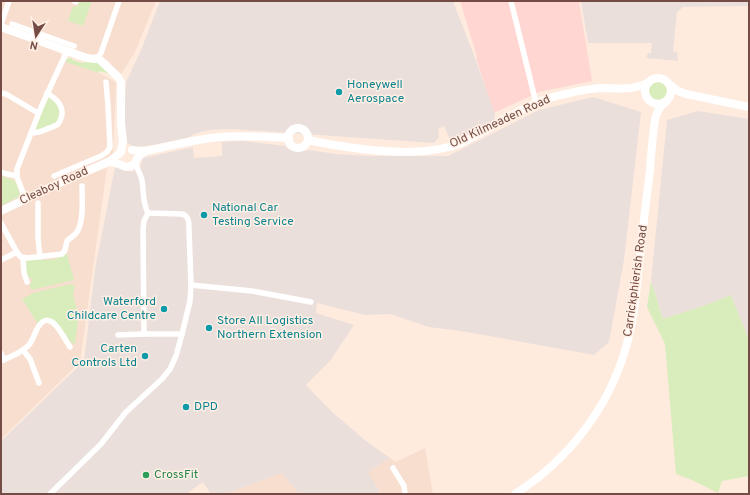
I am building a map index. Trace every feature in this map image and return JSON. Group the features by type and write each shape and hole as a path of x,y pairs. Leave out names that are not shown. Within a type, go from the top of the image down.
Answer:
{"street":[{"path":"9,1 1,25 40,37 70,48 89,58 95,59 102,53 119,1"},
{"path":"511,1 536,103"},
{"path":"12,24 40,37"},
{"path":"25,198 17,176 18,167 38,113 70,48"},
{"path":"98,58 118,77 121,82 121,124 123,140 119,160 125,166"},
{"path":"691,95 676,96 663,103 657,104 649,100 645,91 648,83 653,79 660,78 678,91 749,107"},
{"path":"54,176 67,174 104,155 109,149 110,144 106,82"},
{"name":"Old Kilmeaden Road","path":"621,89 637,87 648,83"},
{"path":"667,101 671,93 670,85"},
{"name":"Old Kilmeaden Road","path":"308,140 342,147 388,151 414,151 443,148 467,140 517,112 553,97 600,88 634,91 649,100"},
{"path":"1,93 6,94 38,113"},
{"path":"31,133 42,132 58,124 61,119 62,110 60,104 47,93"},
{"name":"Carrickphierish Road","path":"649,100 654,110 655,122"},
{"name":"Carrickphierish Road","path":"518,493 560,459 577,440 600,409 620,366 629,336 635,303 655,122 659,109 662,104 667,101"},
{"path":"299,128 307,133 308,140 306,144 297,148 291,144 289,138 289,135 293,130 299,128"},
{"path":"120,153 125,149 146,151 190,141 218,137 241,136 289,138"},
{"path":"123,140 126,145 136,154 137,167 142,181 144,202 148,213 144,221 143,230 144,334"},
{"path":"125,166 133,165 141,154 146,151"},
{"name":"Cleaboy Road","path":"1,211 67,174 108,162 120,153"},
{"path":"108,162 134,169 140,174"},
{"path":"1,172 17,176"},
{"path":"23,258 62,254 65,250 67,241 77,231 82,209 82,186"},
{"path":"38,203 38,237 40,257"},
{"path":"50,494 102,444 126,412 168,373 174,361 189,306 191,285 189,222 184,215 148,213"},
{"path":"1,223 17,252 23,258 27,282"},
{"path":"1,260 17,252"},
{"path":"191,285 252,291 311,302"},
{"path":"1,353 2,361 23,350 31,342 37,328 47,320 58,326 70,347"},
{"path":"118,335 182,334"},
{"path":"23,350 30,359 39,382"},
{"path":"393,468 404,486 405,494"}],"shaded area":[{"path":"1,1 156,1 135,52 120,76 108,60 91,58 44,41 41,46 60,53 65,62 99,73 116,82 113,156 65,176 1,208"},
{"path":"160,1 453,1 495,114 494,120 470,134 455,140 452,140 449,137 444,126 438,129 439,137 434,143 231,129 209,130 194,134 187,138 153,145 134,147 126,141 124,127 126,82 141,50"},
{"path":"460,1 579,1 592,81 539,92 494,113 476,58 477,57"},
{"path":"581,1 749,1 749,6 683,7 677,12 673,51 677,52 678,61 646,58 648,53 651,53 652,43 588,43"},
{"path":"593,97 641,112 624,260 609,342 594,355 461,331 429,327 390,314 365,315 317,303 316,313 354,325 330,361 306,385 331,411 366,441 390,458 368,472 380,494 298,494 282,473 225,494 211,494 203,482 186,494 1,494 1,441 84,361 95,269 115,167 132,172 141,166 143,158 193,147 194,158 222,156 222,142 242,141 286,146 288,149 337,154 370,156 448,156 539,110"},
{"path":"698,111 749,119 749,340 731,295 663,319 651,281 667,120"},
{"path":"107,168 80,362 1,439 1,215 73,181"},
{"path":"425,448 433,494 380,494 367,472 390,458 396,462"},
{"path":"282,473 298,494 225,494"}],"green space":[{"path":"79,1 92,1 83,26 68,21 73,6 77,7"},
{"path":"69,58 83,63 86,61 99,63 112,76 107,73 99,71 99,73 65,62"},
{"path":"658,82 664,85 667,91 664,97 658,100 652,97 649,91 652,85"},
{"path":"48,97 58,106 59,119 51,125 36,130 35,129"},
{"path":"1,176 14,180 20,194 18,197 1,206"},
{"path":"67,254 74,280 32,290 29,286 32,281 31,278 27,277 25,261 42,258 42,260 57,259 57,257"},
{"path":"651,281 663,319 731,295 749,340 749,476 722,481 718,493 676,474 665,344 647,307"},
{"path":"70,284 75,286 73,295 79,316 75,344 67,341 61,327 50,318 44,319 38,324 22,299 33,293"}],"place":[{"name":"Honeywell Aerospace","path":"339,92"},
{"name":"National Car Testing Service","path":"204,215"},
{"name":"Waterford Childcare Centre","path":"164,309"},
{"name":"Store All Logistics Northern Extension","path":"209,328"},
{"name":"Carten Controls Ltd","path":"145,356"},
{"name":"DPD","path":"186,407"},
{"name":"CrossFit","path":"146,475"}]}
